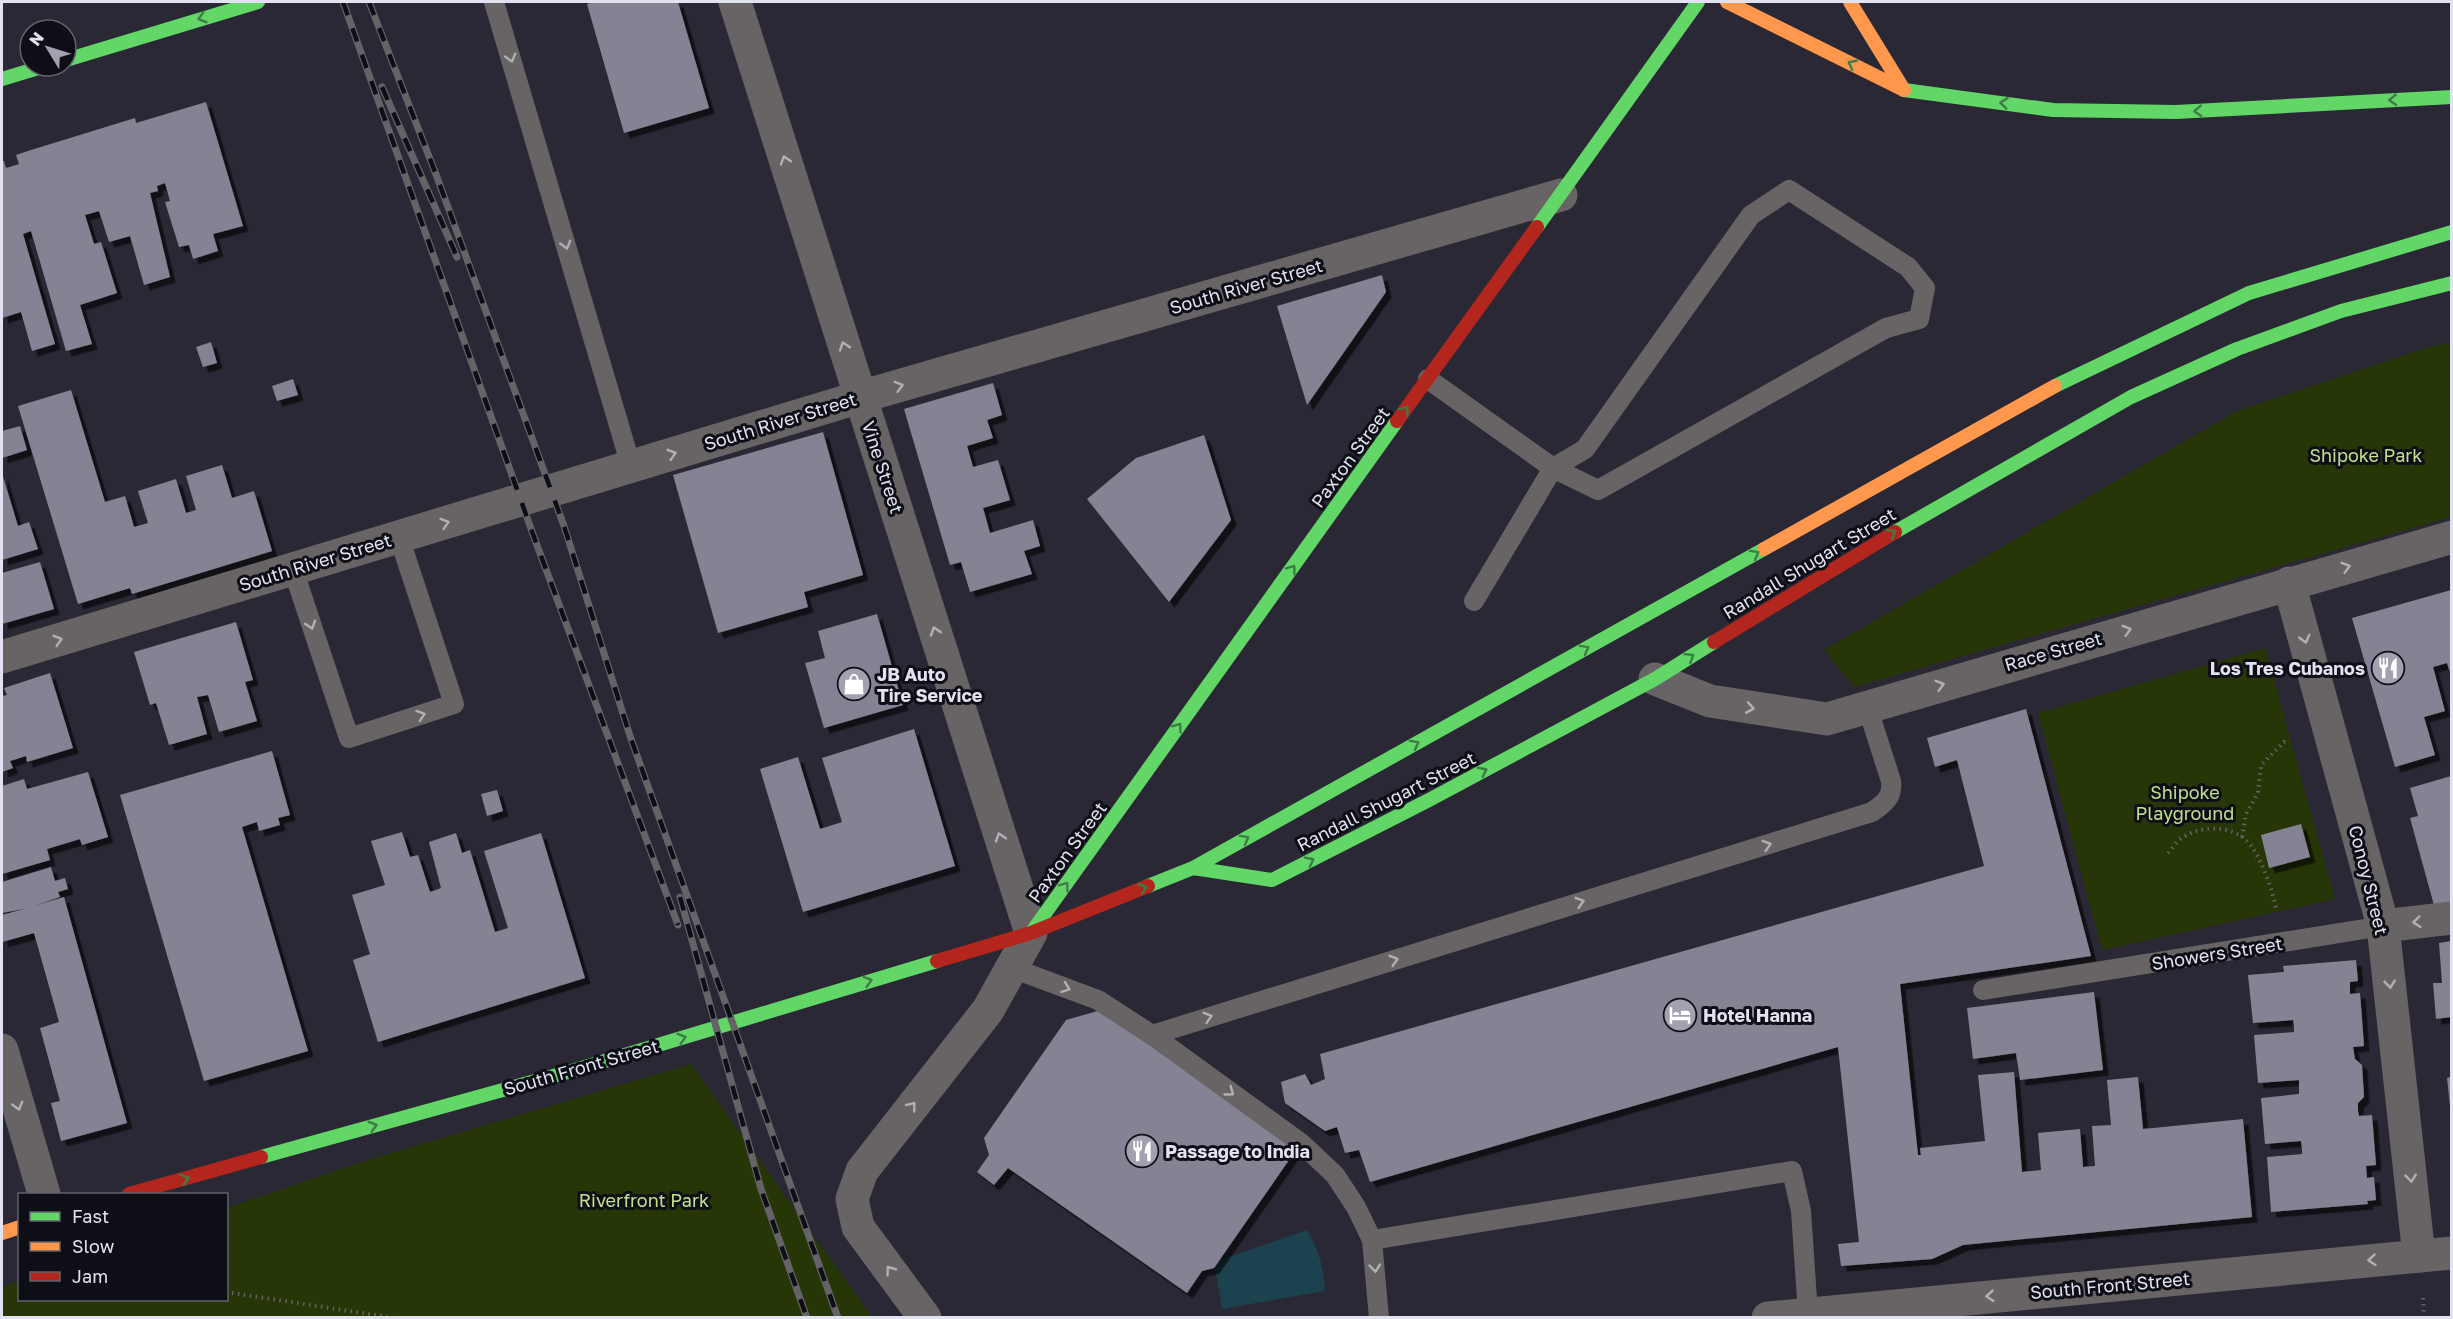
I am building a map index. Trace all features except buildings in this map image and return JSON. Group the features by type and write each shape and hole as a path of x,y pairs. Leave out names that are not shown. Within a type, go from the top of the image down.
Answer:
{"main road":[{"path":"78,56 225,6 258,2"},
{"name":"Paxton Street","path":"1030,933 1698,2"},
{"path":"1727,2 1904,90 2053,110 2176,112 2451,97"},
{"path":"1850,2 1904,90"},
{"path":"2,79 18,74"},
{"name":"South Front Street","path":"133,1193 575,1070 1030,933 1193,868 2063,382 2249,293 2451,232"},
{"name":"Randall Shugart Street","path":"1193,868 1272,880 1429,800 1655,679 1835,566 2131,397 2237,349 2341,311 2451,283"},
{"path":"2,1233 18,1228"}],"street":[{"name":"Vine Street","path":"735,2 1030,933"},
{"name":"South River Street","path":"2,657 860,397 1561,195"},
{"name":"Race Street","path":"1655,679 1710,701 1803,717 1827,718 2451,537"},
{"name":"Conoy Street","path":"2289,583 2383,926 2419,1256"},
{"name":"Showers Street","path":"2383,926 2451,918"},
{"path":"925,1317 858,1227 852,1199 862,1171 988,1010 1030,933"},
{"path":"2,1050 44,1193"},
{"name":"South Front Street","path":"1768,1317 2451,1252"}],"lane":[{"path":"494,2 632,466"},
{"path":"1428,379 1553,468 1598,490 1886,328 1919,319 1925,288 1908,267 1789,190 1751,215 1585,448 1553,468 1474,601"},
{"path":"293,569 349,738 454,704 399,537"},
{"path":"1152,1035 1872,812 1885,803 1892,791 1892,781 1867,706"},
{"name":"Showers Street","path":"1983,990 2383,926"},
{"path":"1012,968 1098,1000 1152,1035 1301,1143 1335,1175 1356,1207 1372,1240 1379,1317"},
{"path":"1372,1240 1792,1171 1801,1211 1808,1314"}],"path":[{"path":"2242,837 2246,814 2258,793 2261,765 2284,742 2293,740"},
{"path":"2169,853 2184,836 2208,828 2234,831 2249,842 2273,894 2278,918"},
{"path":"228,1292 395,1317"}],"green space":[{"name":"Shipoke Park","path":"2451,342 2451,517 1854,687 1824,650 2237,411 2429,347"},
{"name":"Shipoke Playground","path":"2265,648 2335,899 2102,950 2038,713"},
{"name":"Riverfront Park","path":"691,1064 872,1317 2,1317 2,1287 18,1281 18,1301 228,1301 228,1208 358,1163"}],"water":[{"path":"1307,1230 1320,1260 1325,1291 1222,1309 1214,1262"}],"railway":[{"path":"343,2 534,537 678,925"},
{"path":"369,2 437,177 564,526 630,736 838,1318"},
{"path":"382,87 457,257"},
{"path":"680,897 761,1189 807,1318"}],"traffic: fast":[{"path":"78,56 258,2"},
{"path":"1537,227 1698,2"},
{"path":"2,79 18,74"},
{"path":"1904,90 2053,110 2176,112 2452,97"},
{"path":"2055,386 2249,293 2452,232"},
{"path":"1895,532 2131,397 2237,349 2341,311 2452,283"},
{"path":"1031,933 1397,421"},
{"path":"1193,868 1764,549"},
{"path":"1148,886 1193,868 1272,880 1429,800 1655,679 1714,642"},
{"path":"261,1157 575,1070 937,961"}],"traffic: slow":[{"path":"1727,2 1904,90"},
{"path":"1850,2 1904,90"},
{"path":"1764,549 2055,386"},
{"path":"2,1233 18,1228"}],"traffic: jam":[{"path":"1397,421 1537,227"},
{"path":"1714,642 1895,532"},
{"path":"937,961 1031,933 1148,886"},
{"path":"133,1193 261,1157"}],"place":[{"name":"Los Tres Cubanos","path":"2388,668"},
{"name":"JB Auto Tire Service","path":"854,684"},
{"name":"Hotel Hanna","path":"1680,1015"},
{"name":"Passage to India","path":"1142,1151"}]}
